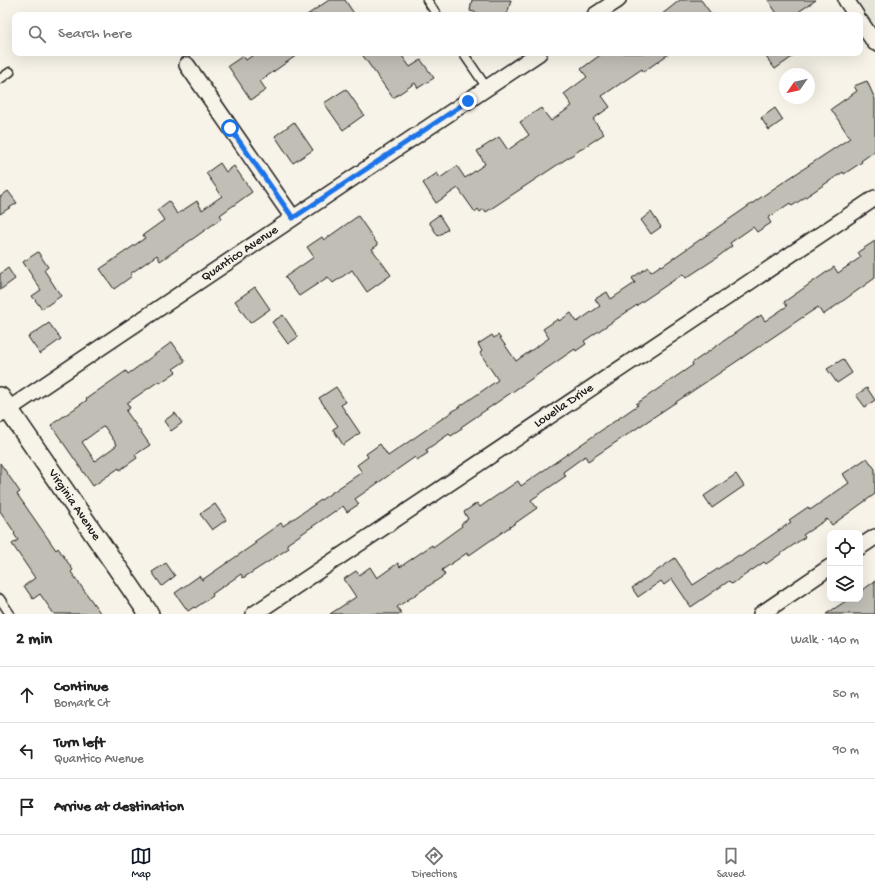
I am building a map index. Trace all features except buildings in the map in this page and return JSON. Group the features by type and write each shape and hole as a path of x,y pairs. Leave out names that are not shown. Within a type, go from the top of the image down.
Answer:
{"street":[{"path":"846,0 854,12"},
{"path":"600,12 613,1"},
{"path":"863,25 875,43"},
{"name":"Quantico Avenue","path":"3,407 293,218 535,56"},
{"path":"187,65 293,218"},
{"name":"Louella Drive","path":"254,614 875,198"},
{"name":"Virginia Avenue","path":"3,407 149,614"},
{"path":"863,545 875,537"},
{"path":"761,614 827,569"}],"lane":[{"path":"427,0 435,12"},
{"path":"465,56 487,88"},
{"path":"0,79 10,72"},
{"path":"0,599 10,614"}],"shaded area":[{"path":"855,0 875,0 875,28"}],"route":[{"path":"230,128 293,218 468,101"}]}
